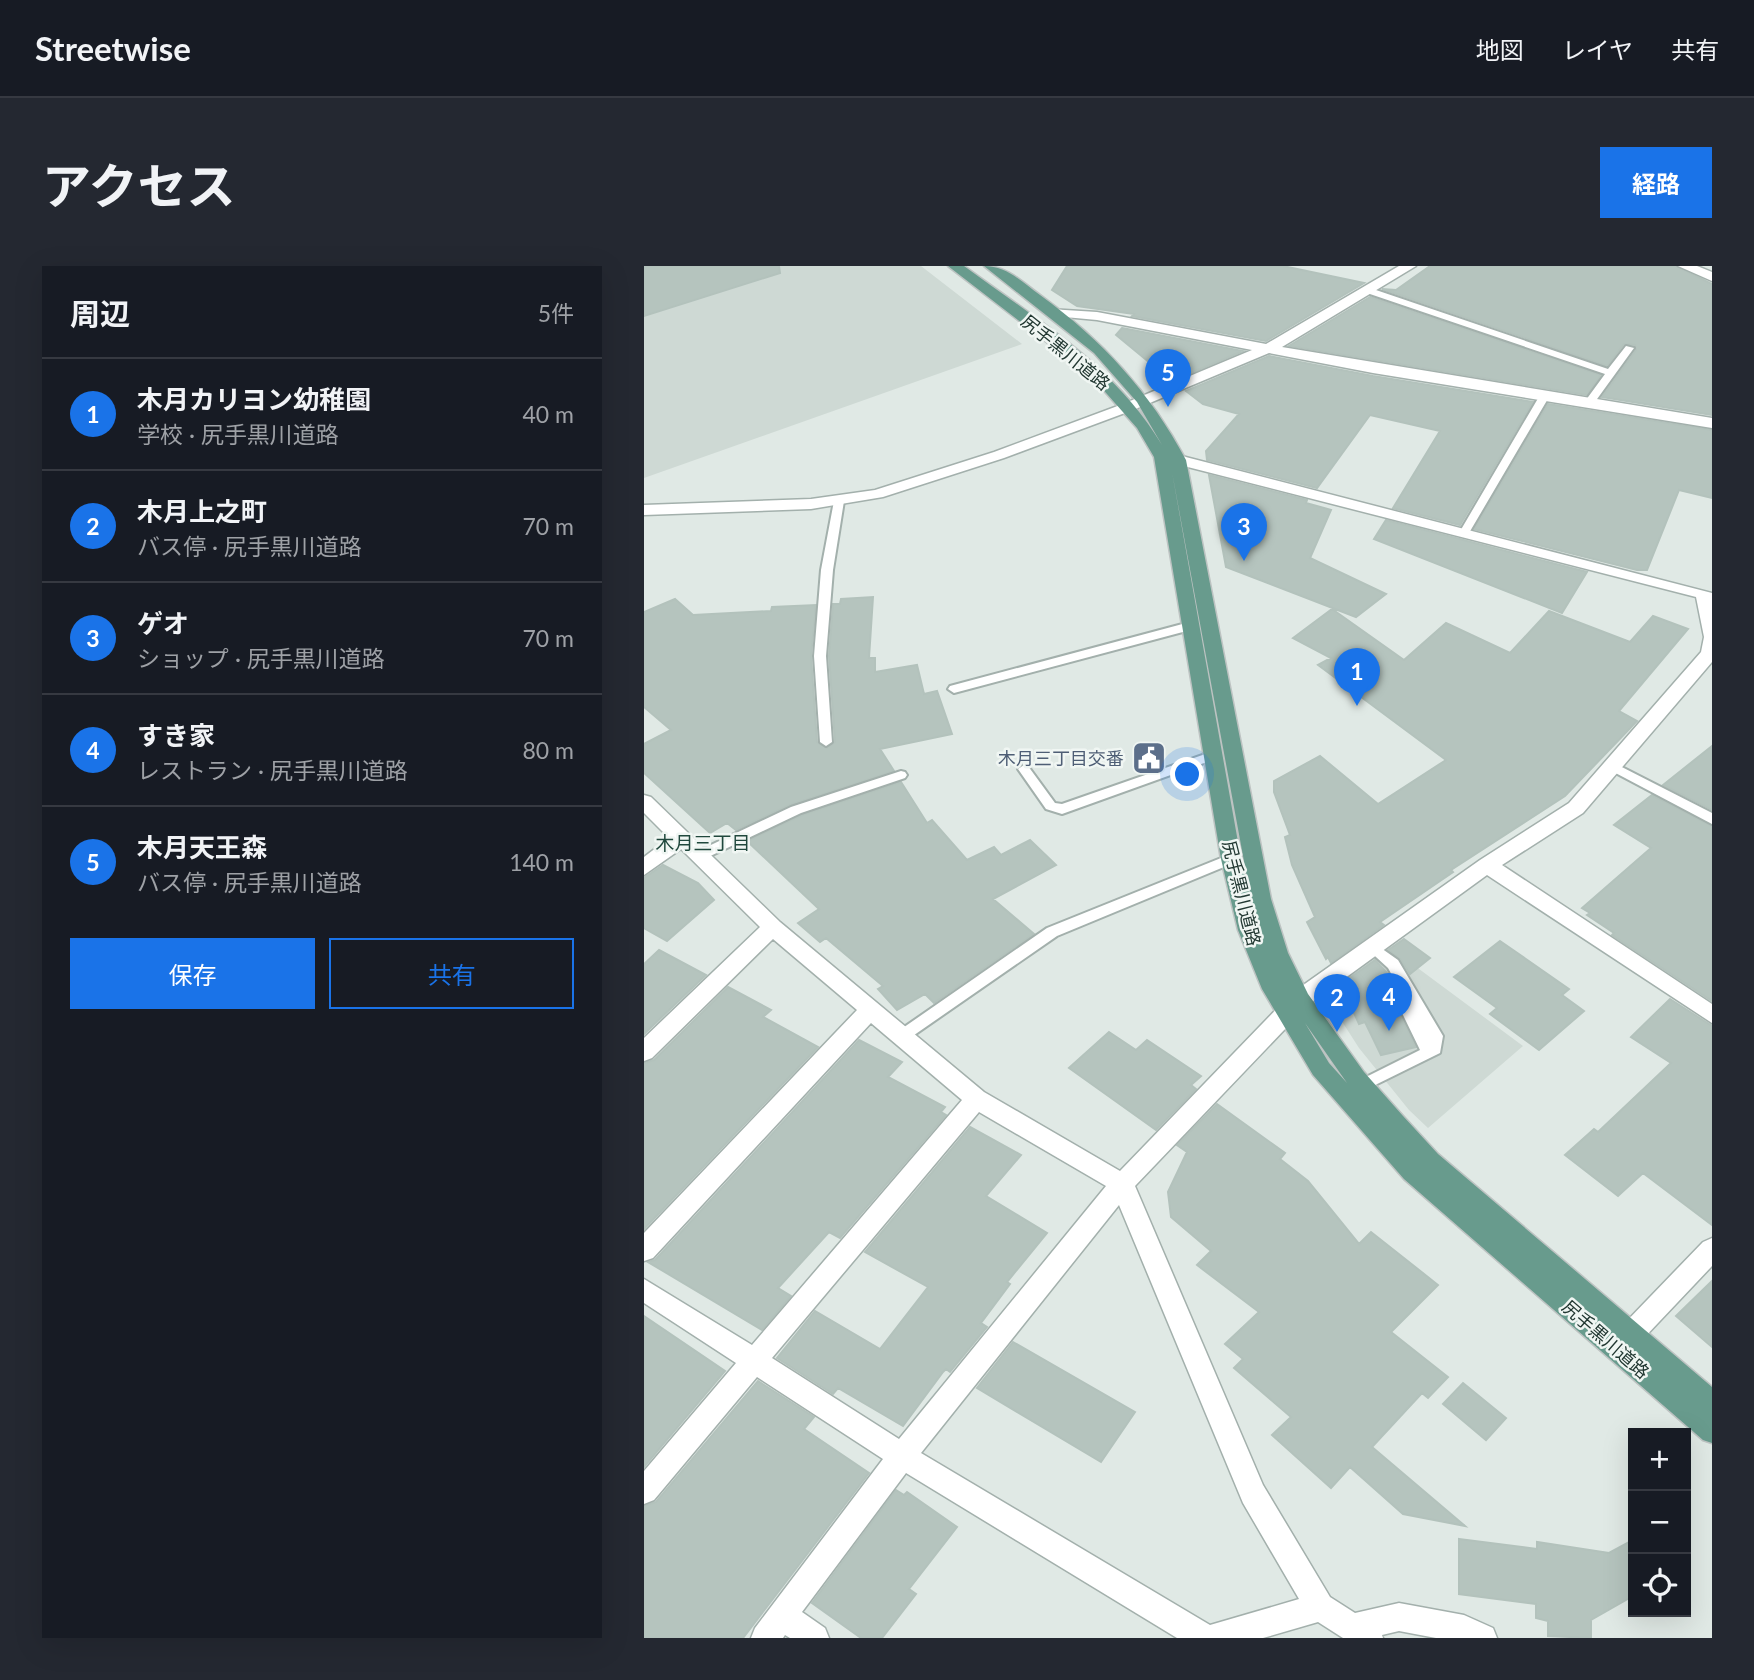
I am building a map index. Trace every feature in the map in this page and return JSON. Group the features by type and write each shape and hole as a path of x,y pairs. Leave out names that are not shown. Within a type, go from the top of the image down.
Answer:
{"main road":[{"name":"尻手黒川道路","path":"956,266 1104,378 1163,427 1178,460 1261,899 1295,1007 1321,1069 1412,1172 1712,1431"},
{"name":"尻手黒川道路","path":"991,266 1054,312 1123,371 1162,457 1231,859 1248,930 1270,983 1295,1007 1430,1161 1712,1403"}],"street":[{"path":"1372,266 1403,270"},
{"path":"1685,266 1712,277"},
{"path":"644,510 839,501 877,494 999,455 1267,349 1370,292 1403,270"},
{"path":"1054,312 1097,316 1267,349 1712,423"},
{"path":"815,1638 774,1627 902,1457 1122,1184 1295,1007 1371,946 1487,865 1576,808 1712,645 1708,593 1178,460"},
{"path":"644,802 774,927 976,1099 1122,1184 1253,1494 1320,1606 1362,1632 1399,1618 1464,1629 1483,1638"},
{"path":"644,868 683,837"},
{"path":"1487,865 1712,1015"},
{"path":"644,1052 774,927"},
{"path":"644,1250 870,1010"},
{"path":"644,1491 976,1099"},
{"path":"1632,1333 1712,1250"},
{"path":"644,1290 756,1359 902,1457 1204,1638"},
{"path":"1214,1638 1320,1606"}],"lane":[{"path":"1370,292 1610,373"},
{"path":"1588,404 1629,348"},
{"path":"1464,533 1544,397"},
{"path":"826,742 820,656 827,570 839,501"},
{"path":"954,689 1190,626"},
{"path":"1024,769 1051,806 1062,809 1214,755"},
{"path":"1612,766 1712,819"},
{"path":"699,856 796,810 901,775"},
{"path":"902,1036 1052,932 1231,859"},
{"path":"1363,1085 1435,1049 1437,1036 1393,964 1371,946"}],"shaded area":[{"path":"644,266 921,266 1022,344 644,478"},
{"path":"1388,946 1523,1046 1428,1128 1409,1110 1359,1048 1325,995"}],"building":[{"path":"644,266 779,266 780,273 644,316"},
{"path":"1067,266 1283,266 1364,283 1266,341 1132,316 1134,314 1077,306 1052,290"},
{"path":"1430,266 1676,266 1712,284 1712,415 1602,397 1636,350 1635,345 1624,344 1607,366 1382,289 1396,290"},
{"path":"1370,297 1601,375 1587,395 1289,346"},
{"path":"1122,328 1243,351 1172,381 1116,335"},
{"path":"1269,356 1533,402 1460,525 1393,508 1440,431 1370,415 1317,488 1207,460 1206,451 1239,414 1203,404 1186,391"},
{"path":"1548,404 1712,430 1712,498 1679,490 1647,570 1637,570 1474,529"},
{"path":"1209,475 1307,500 1306,503 1331,510 1310,558 1386,594 1356,617 1226,567"},
{"path":"1386,520 1587,572 1562,613 1374,539"},
{"path":"873,597 869,658 875,658 875,672 917,665 924,694 937,691 952,734 880,749 894,771 790,805 736,830 727,823 710,833 644,773 644,744 671,730 644,707 644,612 675,599 693,615 771,611 772,607 816,605 811,656 817,742 827,748 835,742 829,656 833,604 840,604 841,599"},
{"path":"1332,609 1404,660 1446,623 1510,653 1549,611 1630,642 1653,616 1688,629 1619,711 1637,721 1565,796 1451,870 1453,872 1380,922 1384,925 1331,963 1328,957 1326,959 1307,922 1315,917 1292,865 1285,837 1290,835 1274,792 1274,781 1320,756 1378,804 1446,760 1318,665 1331,658 1293,638"},
{"path":"1712,746 1712,810 1663,785"},
{"path":"901,782 927,823 932,820 967,860 994,847 1001,855 1030,840 1056,865 993,899 1034,934 934,1003 925,994 897,1010 878,989 883,986 826,938 820,942 798,923 819,909 747,841 802,815"},
{"path":"1652,795 1712,826 1712,1001 1612,935 1614,933 1587,915 1590,913 1582,908 1651,848 1614,825"},
{"path":"663,865 698,883 714,900 667,941 644,928 644,878"},
{"path":"1404,939 1430,958 1410,974 1400,959 1388,950"},
{"path":"1500,941 1569,989 1562,995 1584,1011 1539,1050 1490,1014 1497,1008 1454,977"},
{"path":"659,950 706,975 644,1034 644,964"},
{"path":"1375,960 1390,976 1385,983 1416,1047 1381,1055 1365,1022 1359,1024 1341,984"},
{"path":"728,987 771,1010 763,1017 818,1047 644,1229 644,1063 654,1060"},
{"path":"1670,999 1712,1026 1712,1225 1643,1173 1618,1196 1565,1155 1594,1129 1598,1132 1671,1063 1631,1037"},
{"path":"1109,1032 1136,1050 1147,1040 1201,1076 1191,1085 1196,1089 1156,1130 1069,1068"},
{"path":"859,1040 902,1062 888,1077 945,1107 941,1112 946,1115 840,1238 829,1232 778,1288 791,1296 762,1330 648,1262 655,1260"},
{"path":"1217,1104 1285,1153 1280,1159 1308,1181 1359,1244 1371,1232 1438,1285 1391,1332 1448,1377 1428,1398 1422,1393 1372,1447 1465,1526 1403,1514 1350,1467 1331,1488 1272,1435 1291,1417 1234,1368 1243,1359 1225,1344 1259,1312 1197,1265 1211,1251 1171,1217 1168,1192 1187,1152 1177,1145"},
{"path":"970,1127 1021,1155 986,1196 1047,1233 1007,1282 1010,1284 981,1323 987,1327 950,1372 946,1369 943,1372 903,1426 838,1388 833,1394 777,1358 815,1311 880,1349 928,1287 865,1252"},
{"path":"1712,1281 1712,1347 1676,1316"},
{"path":"644,1316 725,1371 644,1467"},
{"path":"1013,1342 1135,1412 1101,1462 977,1388"},
{"path":"758,1381 814,1417 804,1429 869,1473 743,1638 644,1638 644,1506 656,1502"},
{"path":"1463,1383 1506,1418 1486,1440 1443,1404"},
{"path":"896,1490 904,1495 907,1492 957,1527 909,1589 916,1594 882,1638 861,1638 812,1603"},
{"path":"1459,1539 1537,1549 1537,1542 1609,1553 1628,1543 1628,1599 1591,1620 1591,1638 1548,1636 1548,1621 1536,1618 1536,1604 1459,1594"}],"place":[{"name":"木月天王森","path":"1168,407"},
{"name":"ゲオ","path":"1244,561"},
{"name":"木月カリヨン幼稚園","path":"1357,706"},
{"name":"木月三丁目交番","path":"1149,758"},
{"name":"すき家","path":"1389,1031"},
{"name":"木月上之町","path":"1337,1032"}],"district":[{"name":"木月三丁目","path":"703,842"}]}
